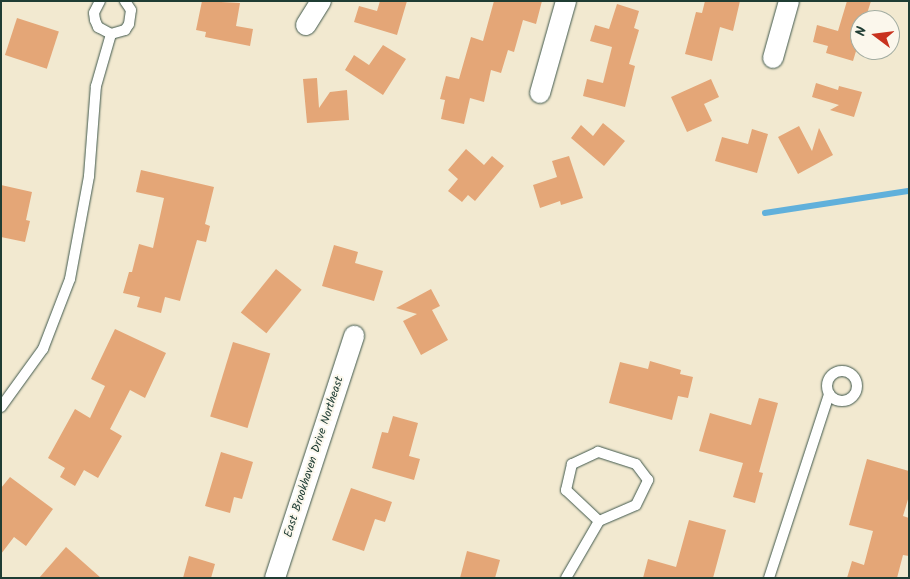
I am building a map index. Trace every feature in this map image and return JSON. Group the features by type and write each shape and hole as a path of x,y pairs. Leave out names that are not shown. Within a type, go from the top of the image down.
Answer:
{"street":[{"path":"306,25 321,1"},
{"path":"540,93 566,1"},
{"path":"773,58 789,1"},
{"name":"East Brookhaven Drive Northeast","path":"275,578 354,336"}],"lane":[{"path":"100,1 94,13 95,20 98,27 111,34 125,30 129,24 131,10 125,1"},
{"path":"1,407 42,349 70,279 89,176 96,86 111,34"},
{"path":"769,578 829,394"},
{"path":"566,578 599,521 636,505 648,480 636,464 598,452 572,464 566,490 599,521"}],"building":[{"path":"202,1 240,3 236,26 253,29 250,46 205,37 206,32 196,30"},
{"path":"380,1 407,1 397,35 354,22 359,6 377,11"},
{"path":"494,1 542,1 536,24 523,20 514,52 508,50 501,73 491,70 484,102 470,98 464,124 441,119 445,100 440,99 446,76 459,79 471,37 483,41"},
{"path":"705,1 740,1 733,31 720,27 712,61 685,54 696,12 702,13"},
{"path":"847,1 871,1 868,10 850,10 850,60 853,61 826,53 828,46 813,42 817,25 838,31"},
{"path":"617,4 639,11 634,28 639,30 629,64 635,66 625,107 583,96 587,79 603,83 612,47 590,41 595,25 609,29"},
{"path":"17,18 59,32 47,69 5,55"},
{"path":"383,45 406,59 383,95 345,70 354,55 369,65"},
{"path":"317,78 319,108 330,92 347,90 349,120 307,123 303,79"},
{"path":"711,79 719,97 704,104 712,121 687,132 671,97"},
{"path":"816,83 838,90 839,86 862,92 854,117 830,110 839,105 812,97"},
{"path":"603,123 625,141 604,166 571,138 581,125 593,136"},
{"path":"799,126 812,151 819,128 833,155 798,174 778,137"},
{"path":"752,129 768,134 757,173 715,161 722,137 748,144"},
{"path":"466,149 484,165 492,156 504,166 475,201 468,195 462,202 448,191 458,179 448,170"},
{"path":"569,156 583,198 561,205 560,201 540,208 533,185 557,177 552,161"},
{"path":"141,170 214,187 205,224 210,226 206,242 197,240 180,301 165,297 161,313 137,307 140,297 123,293 129,272 132,272 139,244 153,248 164,198 136,192"},
{"path":"1,185 32,192 26,220 30,221 25,242 1,237"},
{"path":"334,245 358,252 355,263 383,271 374,301 322,286"},
{"path":"276,269 302,290 266,333 241,313"},
{"path":"431,289 440,306 432,310 448,340 421,355 403,321 417,314 396,308"},
{"path":"115,329 166,353 145,398 130,390 110,429 122,436 98,478 84,470 75,486 60,477 65,468 48,458 75,409 90,418 105,386 91,379"},
{"path":"233,342 270,353 247,428 210,417"},
{"path":"650,361 681,370 680,374 693,377 688,398 678,396 672,420 609,403 620,362 648,369"},
{"path":"759,398 778,403 759,472 763,473 755,503 733,497 743,463 699,451 710,413 751,425"},
{"path":"393,416 418,423 409,456 420,459 414,480 372,468 382,432 388,433"},
{"path":"221,452 253,462 242,499 234,497 230,513 205,506"},
{"path":"867,459 909,471 909,496 903,516 909,518 909,556 903,555 897,578 847,578 852,561 864,565 873,531 849,525"},
{"path":"10,477 53,509 26,546 14,537 1,554 1,488"},
{"path":"351,488 392,502 385,522 375,519 364,551 332,540"},
{"path":"689,520 726,530 713,578 643,578 648,559 676,567"},
{"path":"66,547 101,578 39,578"},
{"path":"467,551 500,560 495,578 460,578"},
{"path":"189,556 215,564 211,578 183,578"}],"waterway":[{"path":"765,213 909,191"}]}
